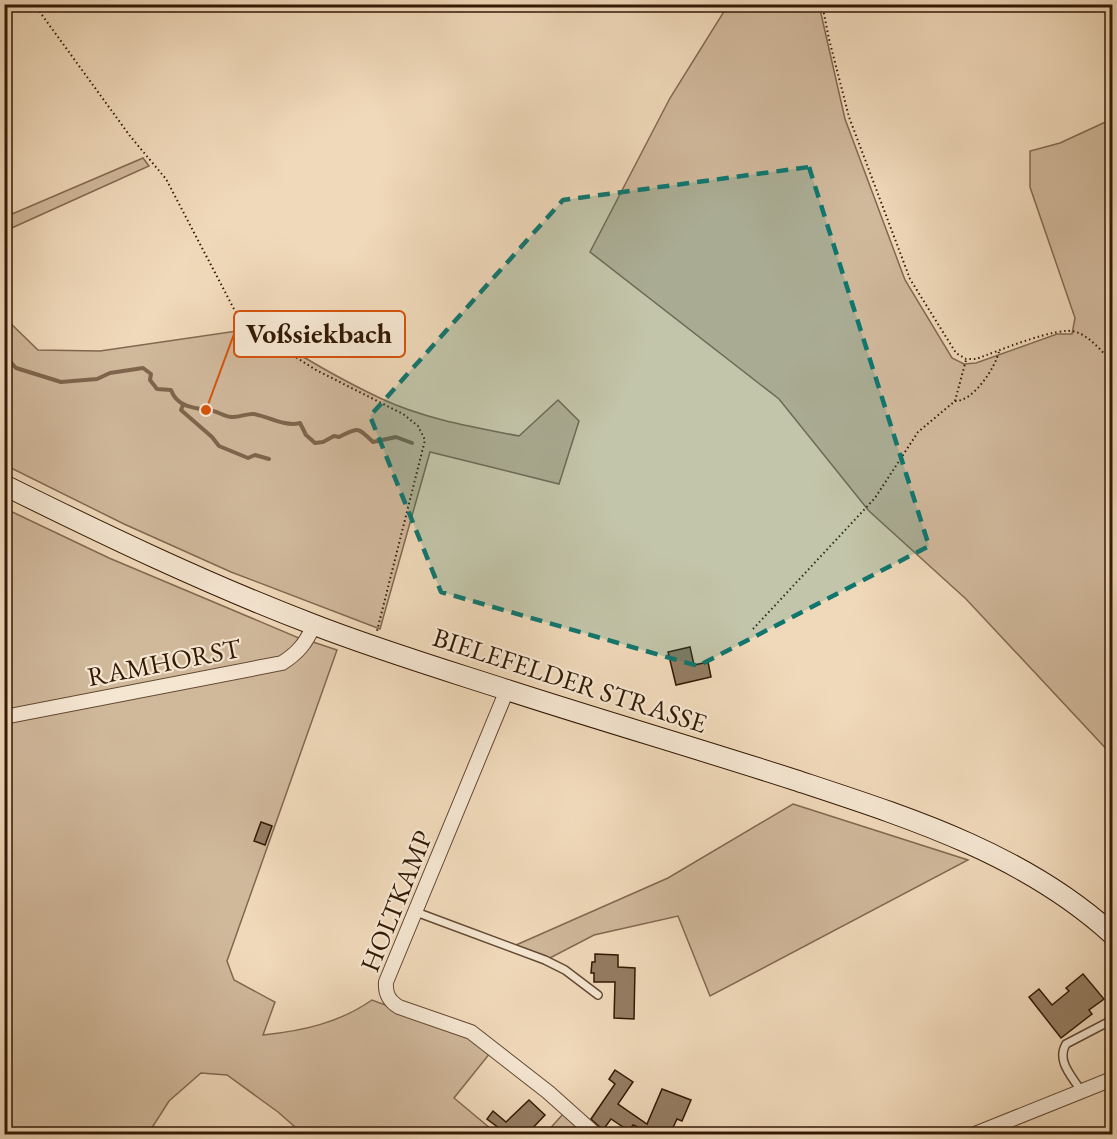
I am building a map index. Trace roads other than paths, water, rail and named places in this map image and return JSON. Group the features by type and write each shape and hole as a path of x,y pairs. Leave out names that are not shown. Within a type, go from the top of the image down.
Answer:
{"main road":[{"name":"BIELEFELDER STRASSE","path":"4,484 116,540 314,625 507,690 899,814 963,839 1018,867 1091,914 1113,934"}],"street":[{"name":"RAMHORST","path":"4,717 282,663 296,655 308,640 314,625"},
{"name":"HOLTKAMP","path":"507,690 386,982 385,991 392,1002 399,1007 471,1032 548,1092 594,1134"},
{"path":"975,1134 1113,1080"}],"lane":[{"path":"416,912 545,960 565,970 598,995"},
{"path":"1081,1091 1061,1061 1062,1050 1066,1044 1113,1020"}],"waterway":[{"path":"4,355 16,368 61,382 97,379 110,373 143,368 151,374 150,380 157,389 171,390 177,400 187,406 231,417 254,414 283,423 300,423 306,435 315,443 355,430 361,431 373,442 396,437 412,443"},
{"path":"183,405 181,410 219,446 248,458 255,455 269,459"}],"place":[{"name":"Voßsiekbach","path":"206,410"}]}
